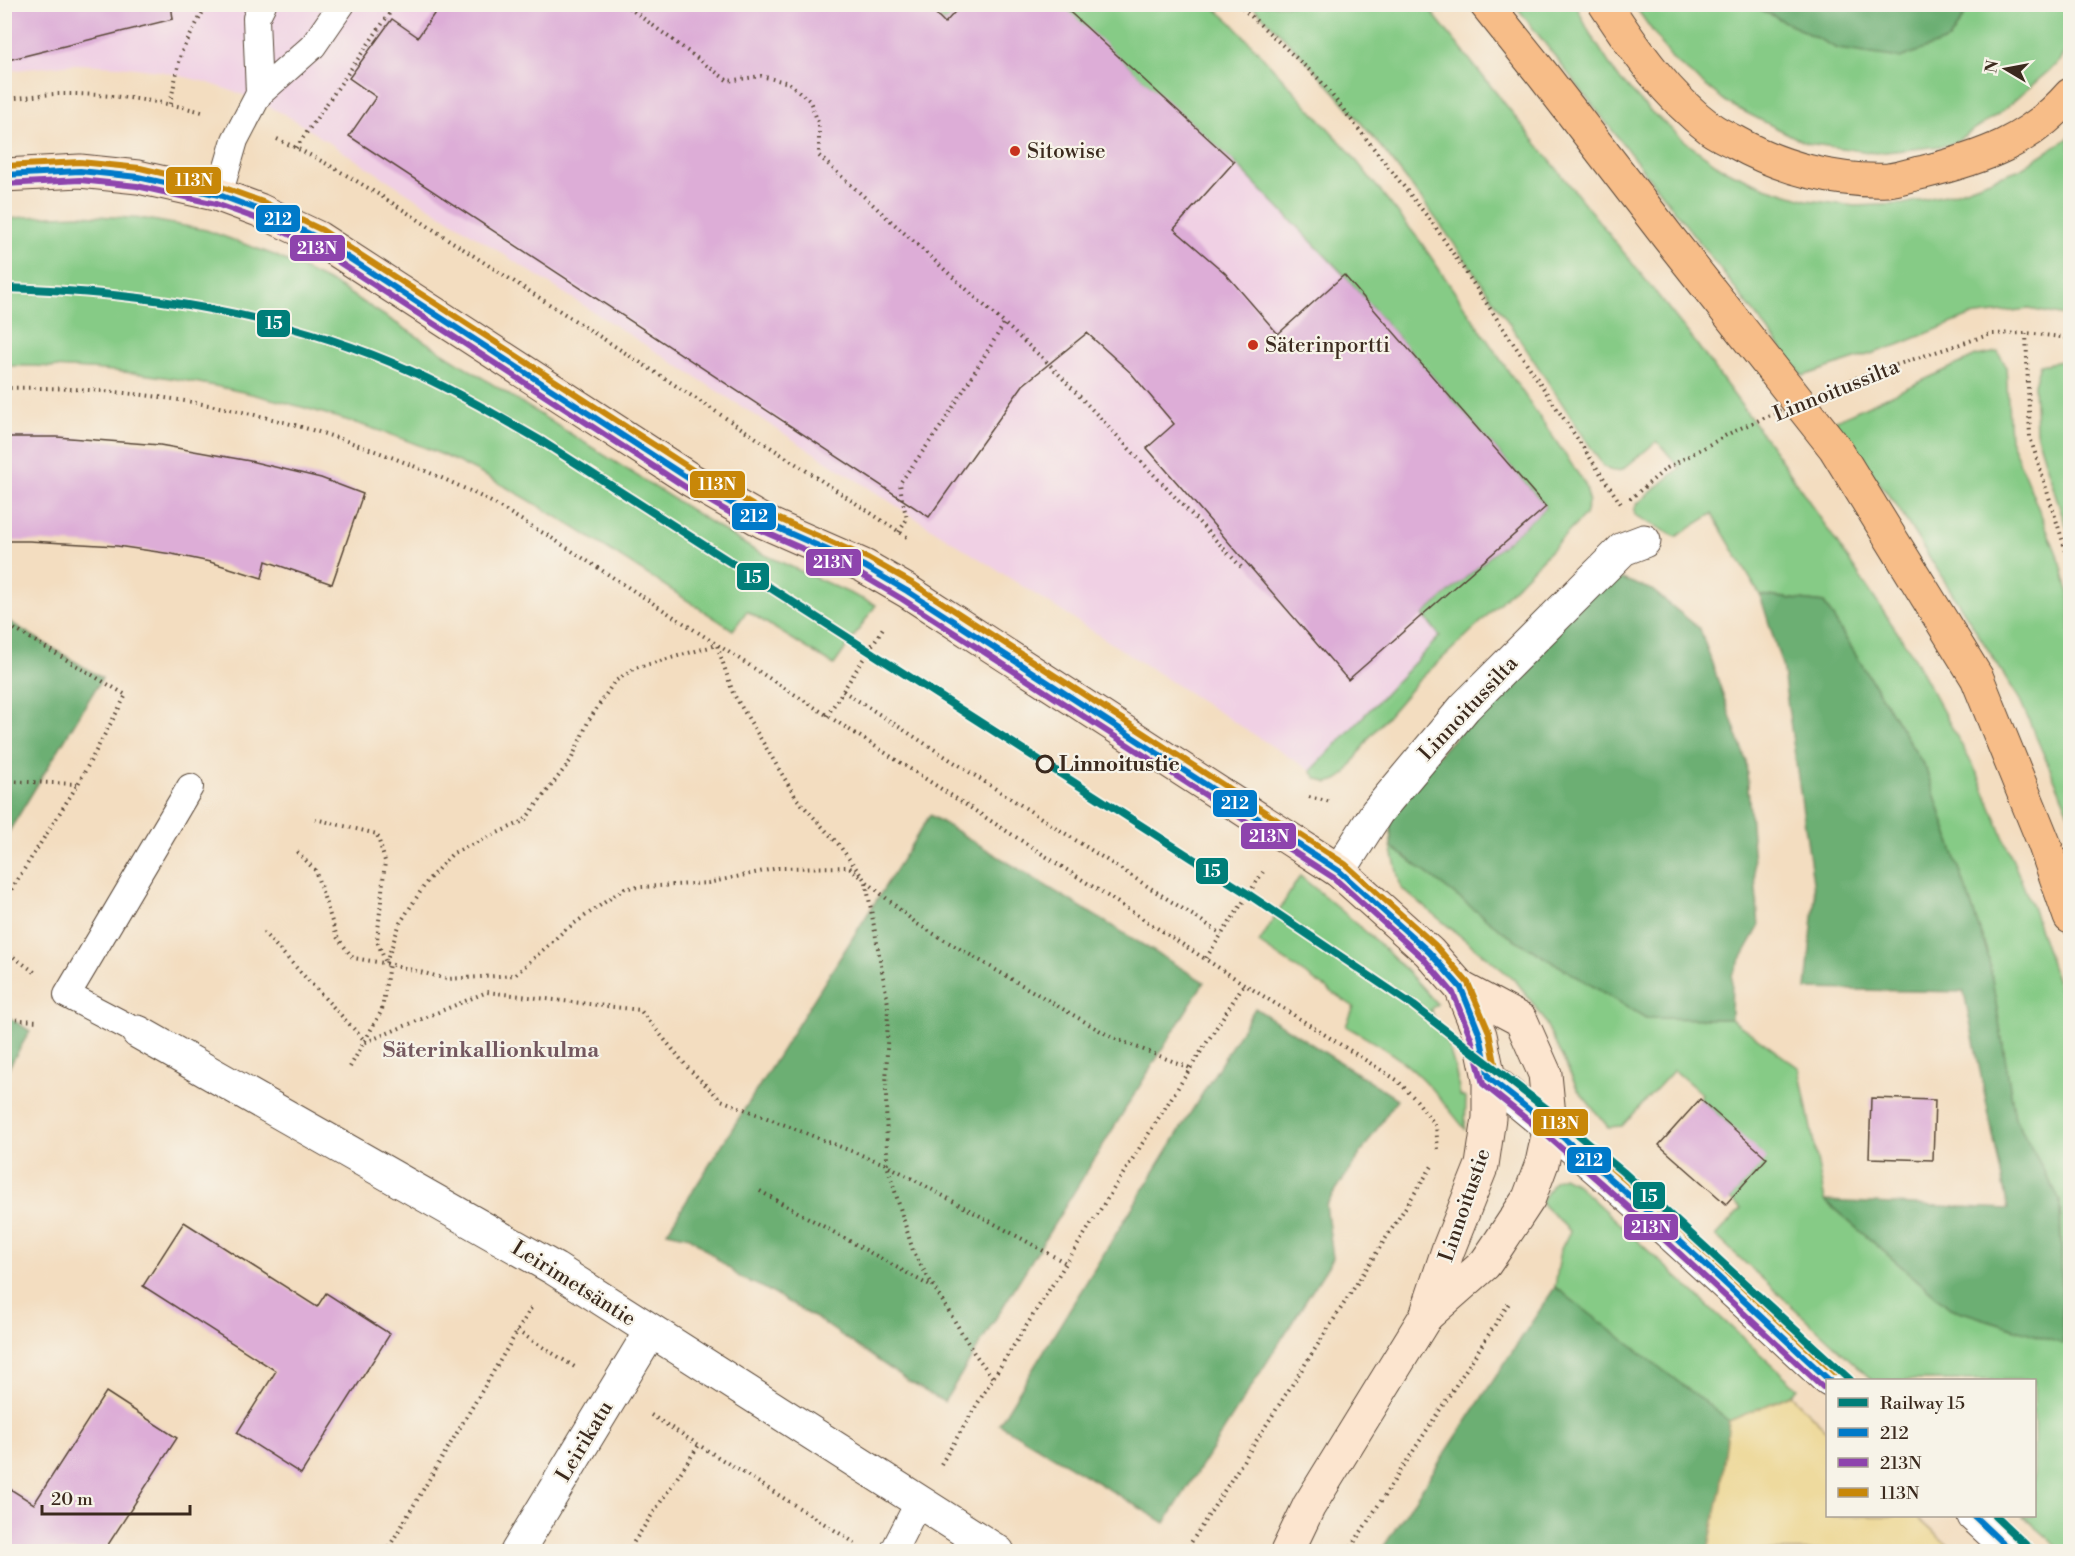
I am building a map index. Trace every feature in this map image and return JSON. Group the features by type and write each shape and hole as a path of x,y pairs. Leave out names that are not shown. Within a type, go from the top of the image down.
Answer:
{"highway":[{"path":"1486,4 1835,447 1977,678 2044,843 2070,917"},
{"path":"1605,4 1630,42 1668,90 1712,130 1762,157 1827,177 1890,180 1962,163 2020,139 2061,106 2070,95"}],"street":[{"name":"Linnoitustie","path":"6,177 80,171 138,177 219,195 259,210 318,238 691,480 764,522 864,566 907,591 1339,871 1429,952 1461,988 1480,1035 1489,1078 1489,1118 1482,1165 1448,1250 1426,1316 1309,1506 1287,1551"},
{"name":"Linnoitussilta","path":"1339,871 1377,812 1465,707 1623,549 1644,541"},
{"name":"Linnoitustie","path":"1426,1316 1485,1264 1529,1198 1542,1163 1550,1126 1545,1074 1521,1020 1461,988"},
{"name":"Leirimetsäntie","path":"138,1032 555,1269 999,1551"},
{"path":"1489,1078 1550,1126 1657,1220 1828,1379"},
{"name":"Leirikatu","path":"517,1551 651,1331"},
{"path":"1976,1517 2013,1551"}],"lane":[{"path":"259,94 256,18 263,4"},
{"path":"219,195 235,140 259,94 314,46 342,4"},
{"path":"138,1032 67,995 190,787"},
{"path":"893,1551 919,1501"}],"path":[{"path":"170,104 181,53 207,4"},
{"path":"296,148 396,4"},
{"path":"624,4 728,81 761,76 789,83 810,100 819,125 819,156 1049,364 1244,570"},
{"name":"Linnoitussilta","path":"1238,4 1320,80 1434,225 1622,505 1667,468 1734,431 1856,378 1991,334 2026,333 2069,338"},
{"path":"4,99 56,94 116,97 170,104 243,124 296,148 371,191 634,357 777,452"},
{"path":"898,532 907,519 900,483 944,422 1004,324"},
{"path":"2026,333 2030,437 2070,564"},
{"path":"4,388 100,389 165,396 249,413 330,434 402,460 478,495 547,535 1244,984 1398,1080 1436,1126 1437,1153"},
{"path":"827,716 907,591"},
{"path":"4,623 126,695 78,784 4,901"},
{"path":"717,645 733,693 797,800 839,845 866,882 888,1004 887,1165 914,1254 974,1353 993,1378"},
{"path":"350,1067 382,1010 387,964 400,923 428,880 453,853 524,821 571,759 589,720 614,681 635,668 717,645"},
{"path":"843,691 1222,933"},
{"path":"4,781 78,784"},
{"path":"315,819 377,834 385,861 377,941 387,964"},
{"path":"1206,958 1286,836"},
{"path":"297,852 315,870 337,937 354,958 447,979 515,975 565,930 625,888 708,883 778,868 849,867 917,924 1111,1037 1190,1068"},
{"path":"263,933 366,1042"},
{"path":"919,1501 993,1378 1244,984"},
{"path":"366,1042 487,992 639,1010 688,1068 721,1100 887,1165 1066,1263"},
{"path":"1185,1551 1436,1160"},
{"path":"759,1191 934,1288"},
{"path":"386,1551 555,1269"},
{"path":"517,1331 859,1545"},
{"path":"1348,1551 1486,1338"},
{"path":"627,1551 699,1445"}],"shaded area":[{"path":"5,5 1061,5 1234,162 1344,275 1546,507 1423,614 1440,635 1311,771 286,115 246,96 206,82 160,71 76,64 5,71"}],"green space":[{"path":"926,5 962,5 945,23"},
{"path":"1061,5 1211,5 1231,22 1347,149 1420,241 1585,484 1589,500 1585,515 1478,625 1418,681 1368,739 1346,774 1337,780 1328,783 1316,778 1311,771 1440,636 1423,615 1546,507 1344,275 1234,162"},
{"path":"1251,5 1426,5 1692,338 1777,454 1910,651 1978,775 2034,912 2070,1021 2070,1551 2060,1551 2061,1549 2024,1517 2036,1517 2036,1379 1871,1379 1716,1236 1741,1209 1730,1199 1766,1158 1700,1099 1702,1094 1674,1070 1622,1126 1608,1127 1578,1090 1542,1016 1516,981 1401,888 1391,846 1509,936 1646,1018 1731,1019 1799,1068 1825,1201 1950,1308 2063,1343 2060,1200 2015,1118 1988,955 1926,769 1824,603 1760,595 1712,514 1676,537 1635,515 1634,510 1638,503 1680,468 1657,441 1622,470 1612,471 1603,466 1523,344 1440,225 1397,167 1303,57"},
{"path":"1515,5 1576,5 1589,32 1617,76 1648,109 1691,146 1723,169 1765,187 1807,200 1855,206 1903,204 1954,193 2020,169 2070,137 2070,317 2029,309 1970,316 1898,345 1803,376"},
{"path":"1634,5 1752,5 1838,49 1949,40 1971,5 2070,5 2070,43 2060,61 2000,113 1950,145 1876,153 1806,143 1729,104 1673,60"},
{"path":"1752,5 1971,5 1949,40 1900,58 1838,49"},
{"path":"80,215 146,219 206,230 274,255 336,285 754,550 876,605 834,665 747,611 733,630 529,500 458,462 393,435 295,405 201,383 104,370 5,366 5,220"},
{"path":"1998,352 2006,366 2010,439 2061,564 2070,599 2070,815 2020,700 1895,503 1832,422 1976,356"},
{"path":"2061,361 2070,363 2070,534 2036,432 2034,384 2040,365"},
{"path":"1622,579 1652,590 1700,629 1746,761 1759,927 1732,975 1731,1019 1646,1018 1509,936 1391,846 1390,808 1587,593"},
{"path":"1760,595 1824,603 1926,769 1988,955 2015,1118 2060,1200 2063,1344 1950,1308 1825,1201 2008,1209 1964,992 1806,989 1815,896 1782,665"},
{"path":"5,619 102,678 5,838"},
{"path":"930,815 1204,982 944,1402 911,1383 822,1322 764,1288 741,1278 690,1237 667,1232"},
{"path":"1300,876 1372,937 1437,1004 1430,1010 1450,1051 1460,1096 1466,1098 1465,1129 1411,1068 1346,1026 1354,1007 1259,943"},
{"path":"1255,1008 1397,1099 1326,1205 1333,1258 1165,1523 999,1424"},
{"path":"5,1015 30,1031 5,1074"},
{"path":"1563,1177 1575,1183 1797,1388 1791,1395 1729,1421 1555,1287 1561,1249 1570,1231 1541,1203 1554,1181"},
{"path":"1555,1287 1729,1421 1721,1488 1708,1551 1380,1552"}],"sand":[{"path":"1791,1395 1826,1430 1826,1517 1917,1517 1954,1551 1708,1551 1721,1488 1729,1421"}],"building":[{"path":"4,4 171,4 173,19 4,61"},
{"path":"441,4 926,4 945,23 962,4 1061,4 1234,162 1174,229 1225,273 1278,334 1344,275 1546,507 1348,680 1147,448 1174,424 1131,373 1087,333 1023,385 929,517 349,136 376,97 349,78 392,19 418,37"},
{"path":"4,437 57,437 160,445 250,461 321,478 363,494 332,584 266,561 262,578 210,562 117,546 4,541"},
{"path":"1871,1098 1935,1100 1933,1160 1869,1158"},
{"path":"1700,1099 1767,1158 1726,1204 1659,1145"},
{"path":"184,1222 317,1307 326,1293 390,1334 301,1474 237,1433 276,1371 143,1286"},
{"path":"106,1392 177,1438 104,1551 4,1551 4,1485 34,1504"}],"rail line":[{"name":"15","path":"4,288 108,294 160,301 212,309 313,334 411,371 462,396 543,442 1248,894 1414,1006 1548,1110 1623,1172 1849,1379"},
{"name":"15","path":"1996,1517 2033,1552"}],"transit line":[{"name":"113N","path":"4,166 80,162 140,168 222,187 263,202 322,230 696,472 768,514 868,558 912,583 1345,864 1435,945 1468,983 1489,1032 1497,1073 1556,1119 1663,1213 1835,1373"},
{"name":"212","path":"4,175 80,171 138,177 219,195 259,210 318,238 691,480 764,522 864,566 907,591 1339,871 1429,952 1461,988 1480,1035 1489,1078 1550,1126 1657,1220 1828,1379"},
{"name":"213N","path":"4,184 80,180 137,186 216,204 255,218 314,246 687,488 760,530 860,574 902,599 1334,878 1423,958 1453,993 1471,1038 1483,1084 1544,1133 1651,1227 1823,1387"},
{"name":"212","path":"1975,1517 2012,1552"}],"place":[{"name":"Sitowise","path":"1015,151"},
{"name":"Säterinportti","path":"1253,345"},
{"name":"Linnoitustie","path":"1045,764"}],"district":[{"name":"Säterinkallionkulma","path":"491,1049"}]}
